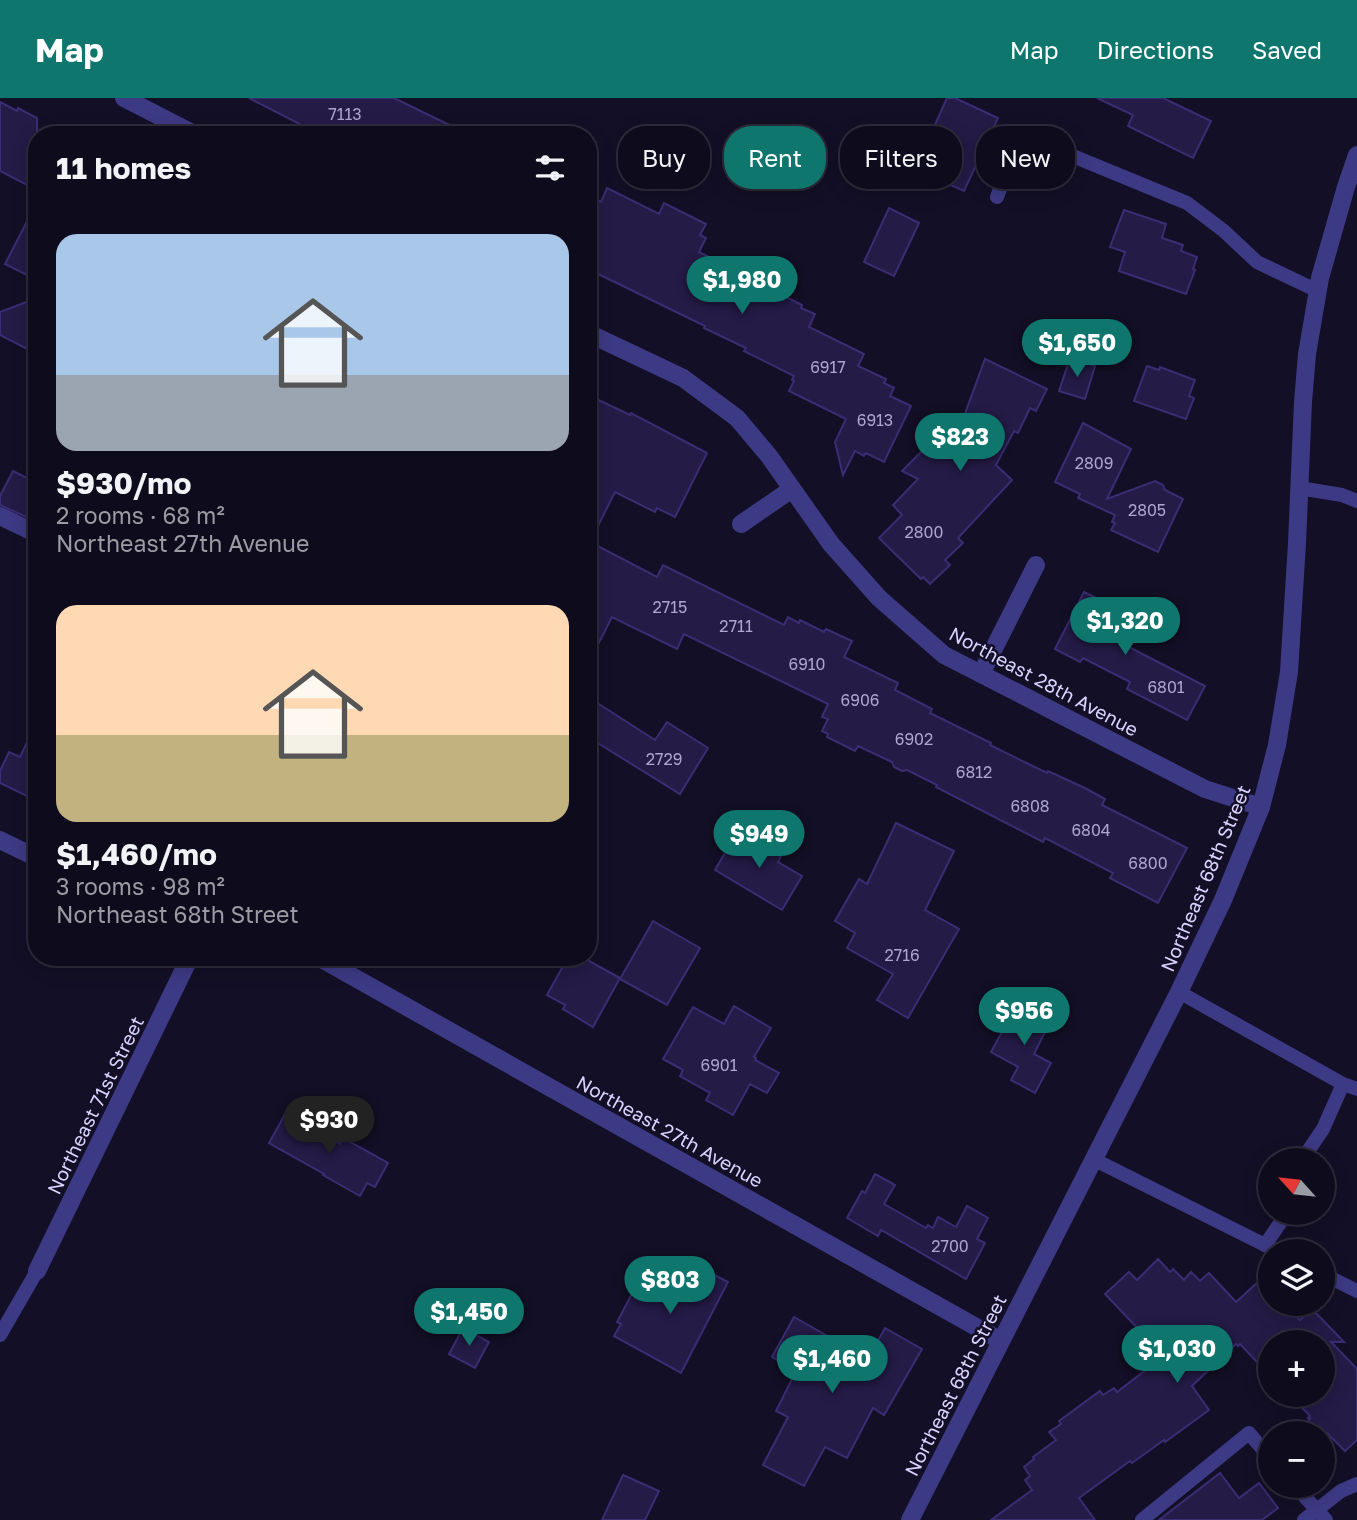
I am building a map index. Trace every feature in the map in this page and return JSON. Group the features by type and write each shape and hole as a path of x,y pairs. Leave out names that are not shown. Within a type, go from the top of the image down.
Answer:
{"street":[{"path":"124,98 178,126"},
{"name":"Northeast 68th Street","path":"910,1520 1179,992 1223,900 1261,807 1278,745 1289,672 1305,378 1320,278 1357,155"},
{"name":"Northeast 28th Avenue","path":"597,337 682,378 737,418 769,456 831,544 879,598 944,655 1205,789 1261,807"},
{"path":"741,524 792,489"},
{"path":"0,516 28,530"},
{"path":"981,674 1037,565"},
{"path":"0,840 28,854"},
{"name":"Northeast 71st Street","path":"37,1271 186,966"},
{"name":"Northeast 27th Avenue","path":"334,966 1001,1341"}],"lane":[{"path":"997,197 1011,159 1027,148 1046,145 1187,203 1224,231 1257,262 1318,291"},
{"path":"1299,488 1342,495 1357,501"},
{"path":"1179,992 1350,1086 1310,1148"},
{"path":"1095,1160 1258,1242"},
{"path":"0,1335 37,1271"},
{"path":"1335,1280 1357,1291"},
{"path":"1142,1520 1248,1433 1258,1444"},
{"path":"1304,1520 1321,1515 1341,1491 1357,1484"},
{"path":"1306,1498 1321,1515"}],"building":[{"path":"249,98 394,98 452,126 303,126"},
{"path":"947,98 955,98 998,118 994,126 976,126 976,165 964,191 960,189 962,189 962,126 934,126"},
{"path":"1097,98 1163,98 1211,121 1193,158 1128,126 1133,115"},
{"path":"0,102 37,118 37,126 28,126 28,185 0,171"},
{"path":"607,188 659,214 664,203 706,224 700,235 706,238 699,252 802,305 801,308 815,314 809,327 864,354 858,366 886,379 884,383 894,388 890,396 911,406 884,462 855,451 843,475 835,442 846,419 789,391 794,376 744,351 746,348 704,328 705,326 597,273 597,200 601,202"},
{"path":"889,208 919,223 894,276 864,262"},
{"path":"1124,210 1166,224 1162,238 1183,245 1181,251 1197,257 1186,294 1119,271 1125,252 1110,247"},
{"path":"28,219 28,276 5,264"},
{"path":"28,301 28,349 0,335 0,312"},
{"path":"1070,358 1095,366 1085,399 1059,391"},
{"path":"985,359 1047,389 1036,411 1030,408 1018,433 1014,431 996,465 1012,480 958,538 963,543 945,560 950,565 930,584 923,577 921,579 879,538 902,515 893,505 918,479 902,471 937,436 952,449"},
{"path":"1147,366 1159,370 1160,367 1195,380 1189,396 1194,398 1186,419 1134,401"},
{"path":"597,399 630,415 631,413 707,453 675,517 657,508 655,512 615,492 597,528"},
{"path":"1083,423 1131,449 1107,499 1155,481 1163,485 1165,490 1183,499 1158,552 1111,530 1115,515 1078,498 1080,494 1055,482"},
{"path":"13,471 28,478 28,518 0,505 0,496"},
{"path":"597,546 657,577 663,565 784,625 788,617 824,632 826,629 852,641 844,657 898,683 895,690 932,709 930,713 1047,773 1048,771 1085,788 1105,799 1102,805 1187,848 1158,903 1110,878 1113,873 1045,838 1043,842 858,746 855,751 827,737 828,734 822,731 828,719 822,717 828,704 684,634 677,649 612,617 597,646"},
{"path":"1084,592 1104,602 1108,600 1131,615 1117,641 1205,686 1187,720 1127,689 1130,682 1083,658 1080,662 1055,649"},
{"path":"597,703 655,740 667,722 708,748 680,794 597,743"},
{"path":"28,740 28,797 0,783 0,771 9,752 20,757"},
{"path":"896,823 954,851 925,910 959,929 908,1018 877,1000 893,974 847,948 855,933 835,921 859,879 867,884"},
{"path":"741,830 782,854 778,862 802,876 782,910 715,870"},
{"path":"653,921 700,948 667,1005 620,979"},
{"path":"597,965 620,978 593,1027 563,1009 565,1005 547,995 563,966"},
{"path":"1017,1004 1050,1022 1034,1054 1051,1063 1035,1093 1011,1080 1018,1067 991,1052"},
{"path":"734,1006 771,1028 754,1057 779,1073 767,1093 750,1084 733,1115 706,1100 710,1093 680,1076 683,1070 663,1059 693,1007 724,1024"},
{"path":"285,1114 340,1144 343,1138 388,1163 375,1187 367,1183 360,1196 269,1143"},
{"path":"875,1174 895,1185 884,1204 926,1228 928,1225 933,1228 938,1217 956,1227 967,1206 988,1218 977,1239 985,1243 966,1279 881,1230 878,1236 847,1218"},
{"path":"1158,1259 1170,1272 1173,1269 1184,1280 1191,1272 1200,1281 1209,1273 1236,1302 1257,1283 1258,1316 1296,1316 1300,1320 1304,1316 1319,1316 1332,1330 1258,1330 1258,1363 1240,1344 1236,1344 1192,1386 1209,1410 1079,1498 1095,1520 991,1520 1032,1490 1025,1480 1030,1476 1024,1467 1056,1440 1049,1432 1061,1424 1059,1421 1100,1391 1103,1395 1114,1388 1117,1392 1164,1356 1105,1294 1129,1272 1137,1280"},
{"path":"695,1265 728,1282 681,1373 614,1336 621,1324 617,1322 643,1273 681,1292"},
{"path":"794,1317 868,1359 885,1328 922,1349 884,1415 873,1408 847,1458 825,1447 804,1486 763,1465 788,1417 776,1411 796,1371 772,1357"},
{"path":"463,1328 489,1342 475,1368 449,1354"},
{"path":"1335,1333 1344,1342 1335,1342"},
{"path":"1335,1346 1357,1369 1357,1440 1345,1451 1335,1441 1335,1421 1308,1421 1310,1416 1301,1407 1335,1407"},
{"path":"1220,1473 1239,1498 1258,1484 1258,1498 1270,1498 1278,1508 1262,1520 1159,1520"},
{"path":"623,1475 659,1491 645,1520 602,1520"}]}
